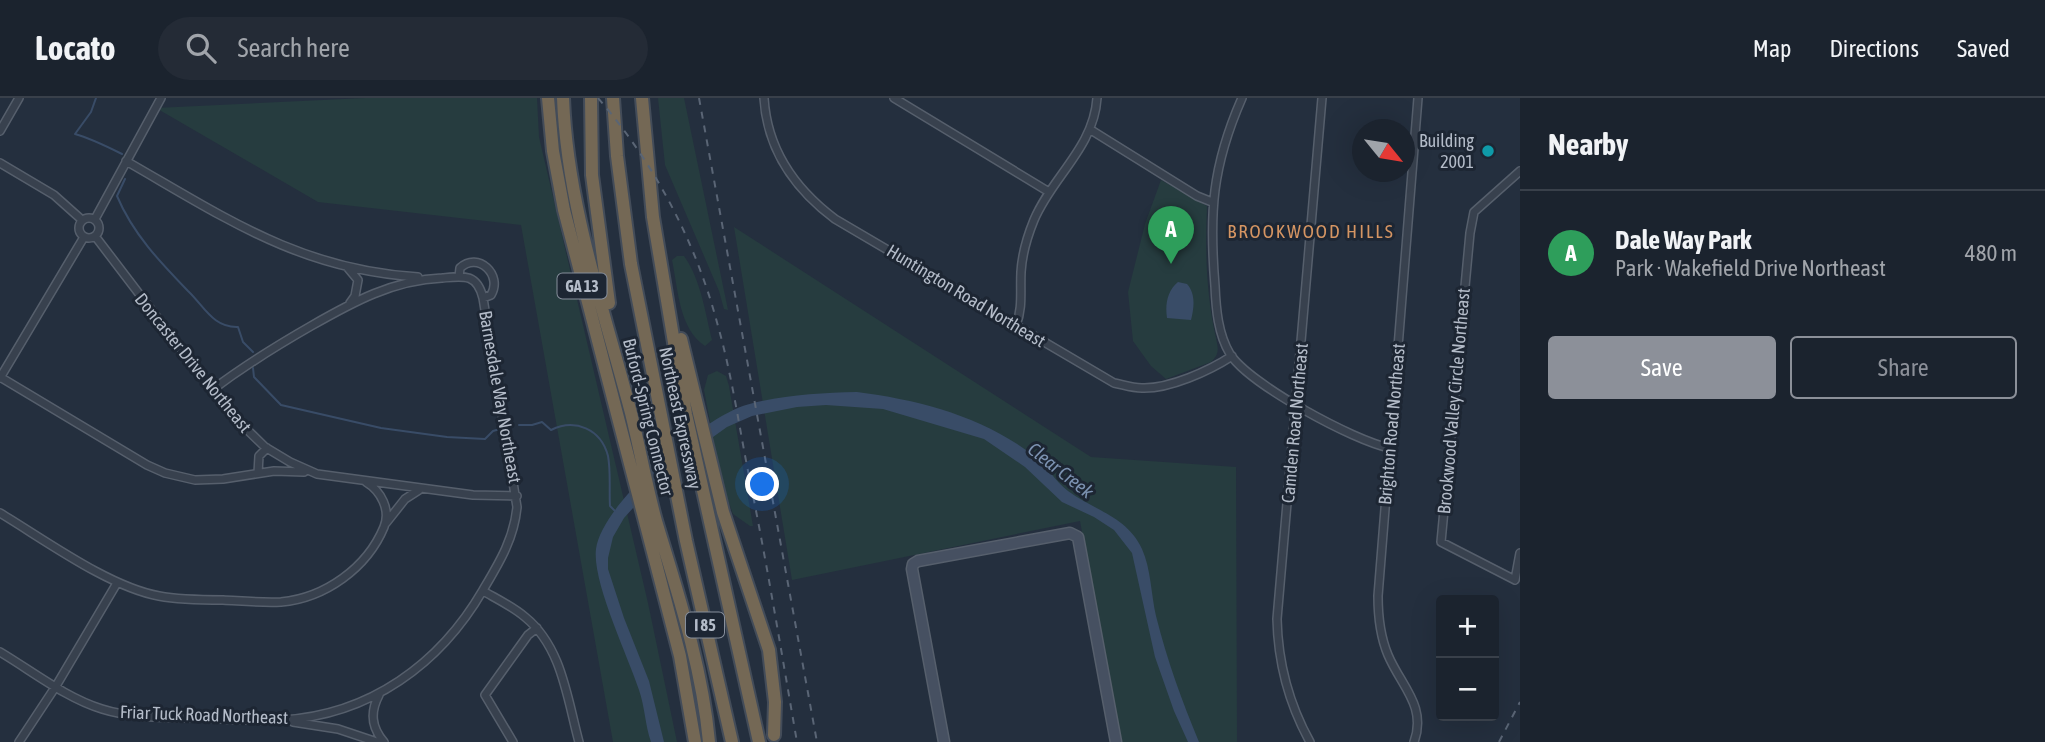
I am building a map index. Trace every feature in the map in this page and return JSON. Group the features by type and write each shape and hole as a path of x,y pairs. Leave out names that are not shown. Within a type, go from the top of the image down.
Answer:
{"highway":[{"name":"Buford-Spring Connector","path":"563,98 575,193 624,389 634,459"},
{"path":"591,98 597,215 624,389"},
{"name":"Northeast Expressway","path":"613,98 617,156 631,264 686,541 732,742"},
{"name":"Northeast Expressway","path":"642,98 653,218 671,326 709,482 759,742"},
{"name":"Buford-Spring Connector","path":"547,101 564,210 650,518 700,674 709,742"},
{"path":"709,482 760,618 769,650 775,702 774,735"},
{"name":"Buford-Spring Connector","path":"650,518 680,656 695,742"}],"street":[{"path":"0,131 19,98"},
{"path":"84,237 95,236 99,229 95,219 160,98"},
{"name":"Huntington Road Northeast","path":"764,98 769,129 776,149 798,185 816,204 835,219 1114,383 1139,388 1172,384 1232,356"},
{"path":"894,98 1049,192"},
{"path":"1016,325 1021,309 1021,272 1035,217 1091,130 1097,98"},
{"path":"1242,98 1220,153 1212,202 1212,252 1216,305 1222,337 1232,356 1247,372 1343,429 1390,448"},
{"name":"Camden Road Northeast","path":"1310,742 1292,704 1277,635 1322,98"},
{"name":"Brighton Road Northeast","path":"1413,742 1418,719 1415,704 1388,654 1378,616 1418,98"},
{"path":"1091,130 1197,196 1212,202"},
{"path":"126,161 260,237 302,254 348,267 427,278"},
{"path":"0,163 54,195 82,220"},
{"name":"Brookwood Valley Circle Northeast","path":"1520,171 1474,212 1441,542 1515,580 1520,553"},
{"path":"82,220 95,219"},
{"path":"82,220 79,228 84,237"},
{"name":"Doncaster Drive Northeast","path":"95,236 239,424 267,448 317,474 473,495 517,496"},
{"path":"84,237 0,377 165,474 207,481 288,471 317,474"},
{"name":"Barnesdale Way Northeast","path":"459,277 460,268 467,263 478,262 487,268 495,287 491,295 483,298"},
{"path":"348,267 358,280 355,296 350,304"},
{"name":"Barnesdale Way Northeast","path":"427,278 468,277 481,289 517,496"},
{"path":"212,390 261,354 350,304 386,288 427,278"},
{"path":"258,473 259,456 267,448"},
{"path":"363,480 383,499 386,523"},
{"path":"0,513 117,583 144,593 173,598 260,602 294,600 323,590 348,575 368,554 404,499 421,489"},
{"name":"Friar Tuck Road Northeast","path":"0,652 89,705 119,713 282,720 332,712 379,694 410,674 439,650 463,622 511,538 516,518 517,496"},
{"path":"944,742 912,569 915,562 1070,533 1078,537 1116,742"},
{"path":"19,742 56,686 117,583"},
{"path":"483,591 516,610 537,628 550,646 559,665 579,742"},
{"path":"513,742 485,695 528,635 537,628"},
{"path":"379,694 373,708 373,723 384,742"},
{"path":"282,720 338,729 377,742"}],"green space":[{"path":"365,98 537,98 539,137 648,603 677,742 613,742 521,225 318,202 156,108"},
{"path":"658,98 684,98 728,310 724,309 719,291 665,165"},
{"path":"1161,180 1207,206 1208,288 1218,348 1211,362 1166,379 1151,366 1133,341 1128,292 1145,224"},
{"path":"734,227 1091,457 1236,467 1237,742 1120,742 1080,521 792,580"},
{"path":"677,256 684,256 690,265 705,307 712,340 705,346 696,339 681,308 672,260"},
{"path":"717,371 726,376 729,386 753,526 733,514 722,484 704,390 708,375"}],"water":[{"path":"1178,282 1187,284 1192,292 1191,320 1167,318 1168,299"},
{"path":"857,392 928,405 994,431 1034,456 1068,491 1128,529 1136,538 1145,557 1165,648 1199,742 1188,742 1174,711 1155,657 1132,553 1114,530 1062,502 1025,467 984,439 883,409 826,405 797,407 752,416 727,427 652,487 624,518 613,537 608,569 649,681 664,742 651,742 639,690 599,580 596,549 602,530 616,509 657,465 681,444 727,413 746,405 773,399"}],"pier":[{"path":"707,421 712,442 662,483 657,460"}],"waterway":[{"path":"96,98 91,112 75,134 122,154"},
{"path":"125,179 117,196 139,235 215,320 238,327 243,342 253,352"},
{"path":"253,368 254,377 281,405 381,428 447,437 485,439 493,431 500,429"},
{"path":"519,425 542,422 551,430 569,425 578,426 586,428 600,439 608,456 610,506 615,511"}],"railway":[{"path":"598,98 638,150 671,205 709,295 734,396 797,742"},
{"path":"699,98 817,742"},
{"path":"1499,742 1520,702"}],"place":[{"name":"Building 2001","path":"1488,151"},
{"name":"Dale Way Park","path":"1171,264"}],"district":[{"name":"BROOKWOOD HILLS","path":"1311,231"}],"water label":[{"name":"Clear Creek","path":"1061,470"}]}
